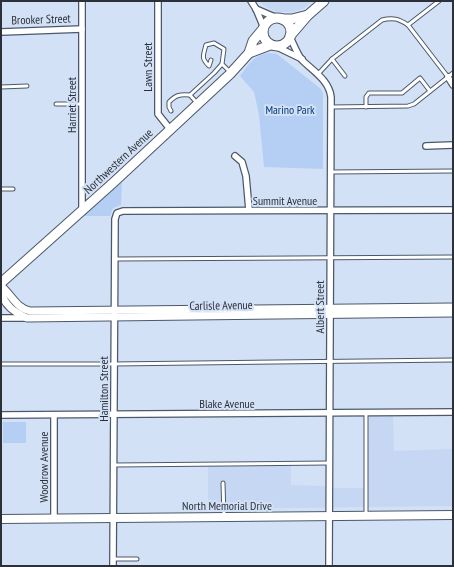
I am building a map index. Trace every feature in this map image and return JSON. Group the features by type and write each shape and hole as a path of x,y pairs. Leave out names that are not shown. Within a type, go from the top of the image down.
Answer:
{"main road":[{"path":"308,15 292,19 269,21 264,28 264,38 272,45 283,45 308,15 324,1"},
{"path":"280,19 289,25 291,30 290,37"},
{"name":"Northwestern Avenue","path":"1,283 231,73 249,53 254,41 264,28"},
{"name":"Northwestern Avenue","path":"249,53 272,45"},
{"name":"North Memorial Drive","path":"1,519 453,515"}],"street":[{"name":"Harriet Street","path":"82,1 82,210"},
{"name":"Lawn Street","path":"158,1 158,114 170,129"},
{"path":"251,1 264,28"},
{"path":"256,9 280,19"},
{"name":"Brooker Street","path":"1,32 82,29"},
{"name":"Albert Street","path":"290,37 302,59"},
{"name":"Albert Street","path":"272,45 302,59 319,73 330,91 329,566"},
{"path":"451,75 453,85"},
{"path":"426,146 453,145"},
{"path":"235,156 242,162 246,176 249,210"},
{"name":"Summit Avenue","path":"117,213 123,211 453,210"},
{"name":"Hamilton Street","path":"113,566 115,215 117,213"},
{"name":"Carlisle Avenue","path":"1,286 20,307 26,310 115,313 330,311 453,307"},
{"path":"1,292 14,312 27,318"},
{"name":"Carlisle Avenue","path":"330,311 453,313"},
{"name":"Carlisle Avenue","path":"27,318 115,313"},
{"path":"1,318 27,318"},
{"name":"Blake Avenue","path":"1,415 453,412"},
{"name":"Woodrow Avenue","path":"54,415 54,518"}],"lane":[{"path":"408,25 438,1"},
{"path":"319,73 332,60 382,20 391,18 400,19 408,25 451,75 414,104 408,106 331,107"},
{"path":"213,48 214,42"},
{"path":"190,95 222,64 224,49 214,42"},
{"path":"214,42 206,45 203,56 204,61 214,73"},
{"path":"209,66 211,60"},
{"path":"332,60 345,76"},
{"path":"222,64 231,73"},
{"path":"366,107 366,97 369,93 402,93 420,78 430,91"},
{"path":"206,80 213,90"},
{"path":"1,87 27,86"},
{"path":"171,111 169,102 180,94 190,95 198,104"},
{"path":"56,104 82,104"},
{"path":"330,172 453,172"},
{"path":"1,189 13,189"},
{"path":"115,259 453,257"},
{"path":"1,364 453,360"},
{"path":"366,413 366,516"},
{"path":"114,465 329,463"},
{"path":"223,483 224,517"},
{"path":"113,559 137,559"}],"shaded area":[{"path":"259,1 312,1 303,9 293,12 276,12 266,7"},
{"path":"369,414 393,414 394,451 453,449 453,506 208,509 208,464 291,464 291,485 325,486 325,488 367,488"}],"green space":[{"name":"Marino Park","path":"269,53 277,54 321,89 323,94 323,169 264,167 259,115 254,92 240,76 255,58"},
{"path":"122,182 121,205 113,208 110,216 83,216"},
{"path":"3,422 26,422 26,443 3,443"}]}
